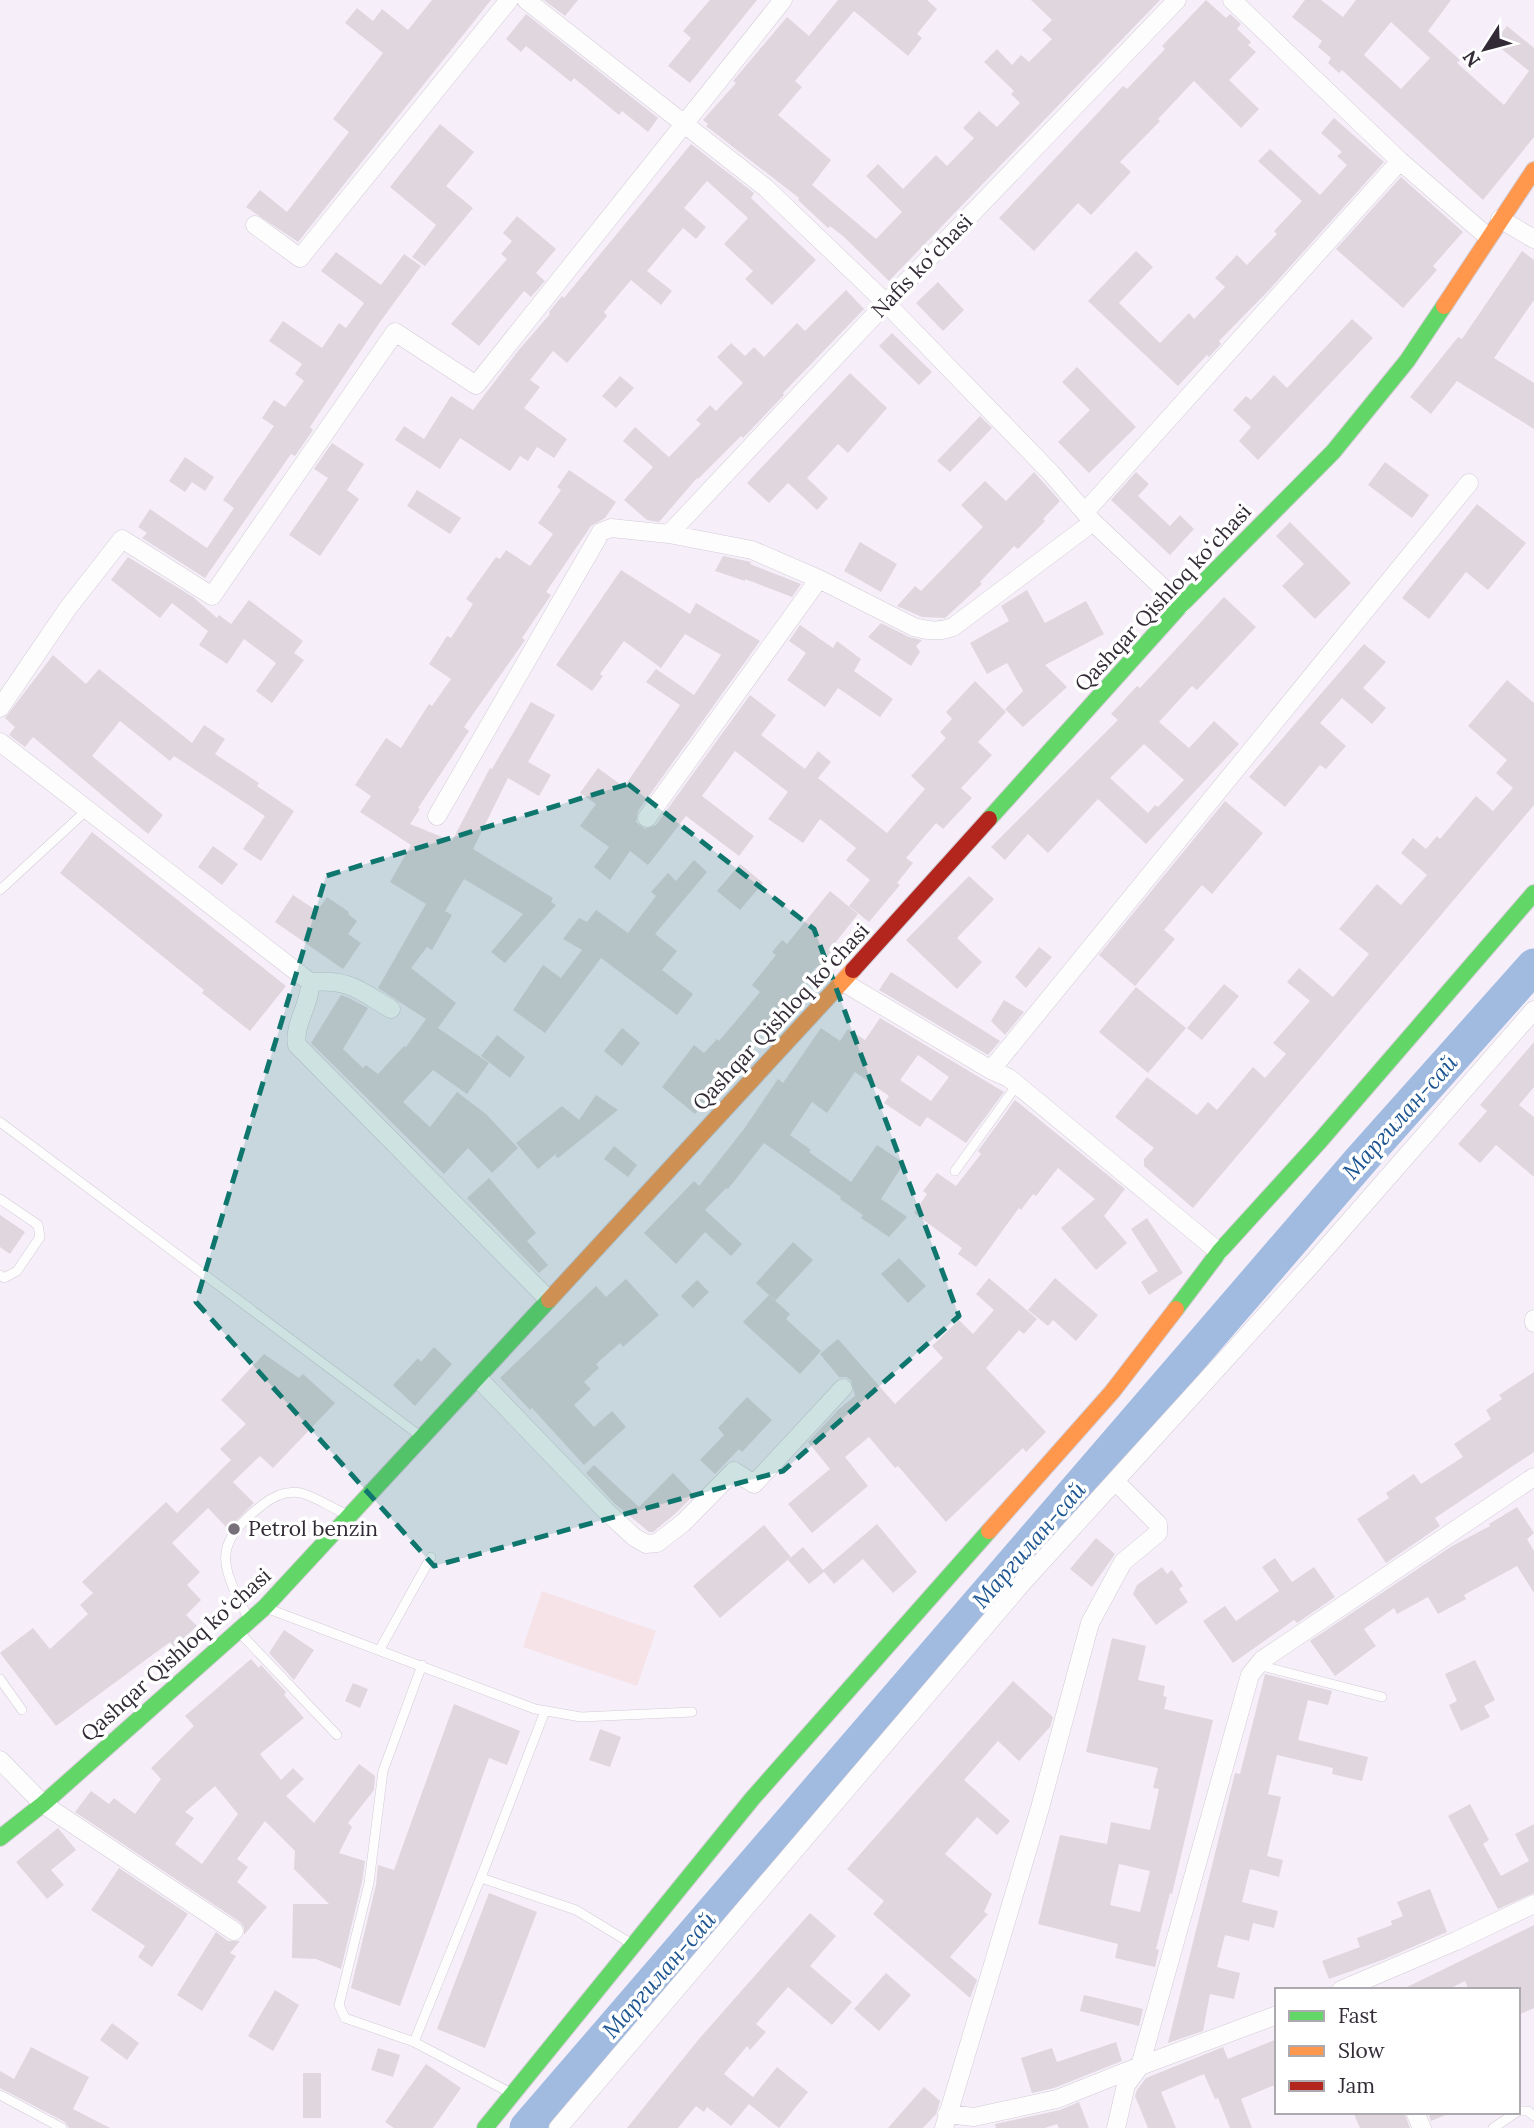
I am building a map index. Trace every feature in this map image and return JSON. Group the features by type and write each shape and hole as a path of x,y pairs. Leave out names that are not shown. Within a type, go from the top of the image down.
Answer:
{"main road":[{"name":"Qashqar Qishloq koʻchasi","path":"0,1838 43,1804 265,1607 843,982 1181,605 1333,452 1407,361 1534,170"},
{"path":"485,2128 752,1799 1112,1392 1219,1252 1320,1142 1534,892"}],"street":[{"path":"255,225 300,258 509,0"},
{"path":"526,0 766,188 886,303 1051,472 1089,517 1181,605"},
{"path":"0,708 68,608 122,539 212,596 395,332 476,385 783,0"},
{"name":"Nafis koʻchasi","path":"670,534 886,303 1177,0"},
{"path":"1233,0 1400,161 1488,237"},
{"path":"437,816 601,532 611,528 670,534 752,550 819,579 914,627 941,631 953,627 1089,517 1400,161"},
{"path":"1500,219 1534,239"},
{"path":"991,1070 1469,483"},
{"path":"648,818 819,579"},
{"path":"0,742 310,982 332,980 348,984 391,1009"},
{"path":"310,982 310,995 295,1037 297,1045 548,1299"},
{"path":"843,982 1017,1085 1219,1252"},
{"path":"558,2128 1015,1591 1312,1264 1534,1010"},
{"path":"478,1378 606,1511 634,1538 646,1544 657,1543 683,1523 734,1471 754,1484 843,1388"},
{"path":"1116,2128 1126,2085 1140,2066 1250,1675 1262,1660 1534,1476"},
{"path":"1115,1481 1158,1524 1158,1533 1123,1562 1090,1623 992,1973 946,2121 1057,2099 1275,2016"},
{"path":"0,1760 43,1804 234,1931"},
{"path":"1365,1985 1534,1904"}],"lane":[{"path":"0,890 88,809"},
{"path":"955,1171 1017,1085"},
{"path":"0,1122 422,1437"},
{"path":"0,1199 38,1225 40,1237 17,1271 4,1278 0,1275"},
{"path":"337,1735 243,1626 227,1576 226,1550 230,1536 246,1518 284,1492 302,1493 350,1516"},
{"path":"380,1649 430,1557"},
{"path":"265,1607 535,1709 581,1717 692,1712"},
{"path":"422,1665 383,1771 369,1884 339,2004 345,2018 414,2042 512,2094"},
{"path":"1258,1665 1381,1697"},
{"path":"0,1679 22,1710"},
{"path":"414,2042 545,1711"},
{"path":"481,1878 576,1910 634,1945"},
{"path":"0,2095 62,2128"},
{"path":"1493,2128 1515,2114"}],"highlighted area":[{"path":"628,784 814,929 959,1316 783,1471 434,1566 196,1302 326,876"}],"shaded area":[{"path":"542,1591 656,1631 637,1686 523,1647"}],"building":[{"path":"432,0 491,0 298,242 246,207 260,190 287,212 349,132 333,119 383,53 345,23 357,8 373,21 382,9 408,30"},
{"path":"544,0 578,0 565,16"},
{"path":"710,0 757,0 690,83 668,66 691,38 683,31"},
{"path":"838,0 927,0 937,9 917,34 922,38 908,56 854,11 795,81 802,87 778,115 831,160 812,185 876,239 902,212 866,176 878,164 903,189 936,155 947,166 974,138 963,128 979,111 997,127 1020,103 1011,94 1014,91 984,62 997,49 1012,65 1021,55 1029,62 1052,39 1042,30 1052,20 1031,0 1160,0 889,281 843,236 830,226 828,228 798,200 799,198 706,126 708,124 703,120 736,83 733,81 787,17 809,36"},
{"path":"1206,0 1226,18 1230,14 1241,24 1237,29 1251,42 1248,45 1256,52 1229,80 1259,109 1241,128 1194,81 1120,162 1131,172 1091,215 1078,203 1034,251 999,218 1123,86 1127,89 1165,49 1162,46"},
{"path":"1305,0 1321,0 1343,17 1356,0 1451,0 1428,31 1460,60 1457,63 1504,105 1529,71 1494,43 1507,26 1534,48 1534,137 1483,200 1342,70 1339,73 1328,63 1331,58 1318,47 1322,41 1292,17","holes":["1391,22 1430,58 1401,89 1364,55"]},
{"path":"526,14 658,118 648,132 622,111 619,115 574,78 571,82 526,46 521,52 506,39"},
{"path":"1334,118 1384,162 1270,289 1219,341 1221,344 1178,386 1088,301 1136,251 1153,267 1119,303 1160,343 1189,313 1194,319 1225,287 1215,278 1237,255 1247,265 1277,234 1274,231 1302,201 1258,161 1270,149 1320,195 1347,165 1337,156 1342,152 1321,133"},
{"path":"440,124 474,152 446,186 473,208 425,266 412,257 436,225 390,187"},
{"path":"691,144 754,193 751,198 816,260 772,305 745,279 753,271 724,244 748,218 707,181 684,208 706,227 696,239 683,228 647,271 672,291 661,305 631,280 604,312 607,316 567,363 553,351 530,380 540,387 524,408 567,439 554,458 537,447 528,461 520,456 510,471 460,438 440,469 395,440 404,426 424,439 451,396 473,410 562,296 564,298"},
{"path":"1401,177 1463,232 1433,266 1437,270 1403,308 1336,249"},
{"path":"517,216 556,249 536,273 545,281 531,297 524,291 479,346 451,324 507,259 501,254 512,241 503,233"},
{"path":"1522,251 1534,260 1534,300 1494,358 1534,383 1534,429 1457,381 1431,414 1410,397 1458,337 1462,339"},
{"path":"336,252 381,285 404,254 421,266 310,427 313,430 295,456 291,454 205,578 142,538 147,533 138,527 150,509 207,548 234,508 223,500 274,426 262,418 274,400 285,407 304,381 295,374 302,364 269,341 283,321 322,348 339,323 346,328 364,303 321,271"},
{"path":"938,282 964,310 943,331 916,303"},
{"path":"846,290 864,309 743,438 741,436 697,478 659,522 647,520 624,500 653,467 623,441 635,427 669,457 701,424 696,420 710,405 716,411 743,383 717,357 731,343 745,356 754,347 764,357 797,323 805,331"},
{"path":"1352,319 1373,338 1258,460 1239,441 1251,427 1233,410 1246,396 1251,400 1274,375 1287,388"},
{"path":"892,333 932,372 919,385 879,346"},
{"path":"1077,367 1136,427 1089,473 1058,442 1090,410 1062,382"},
{"path":"850,373 887,408 848,453 838,444 807,478 828,498 817,510 788,483 769,503 747,483"},
{"path":"620,376 634,388 616,408 602,396"},
{"path":"980,416 992,428 950,472 937,461"},
{"path":"332,443 364,464 347,490 359,499 320,556 289,535 328,478 314,469"},
{"path":"185,457 214,477 205,491 192,482 185,492 169,481"},
{"path":"1385,462 1429,495 1412,518 1368,485"},
{"path":"569,470 616,502 605,518 591,526 546,592 551,595 522,638 525,640 464,727 469,731 410,824 452,841 490,768 492,769 531,702 555,715 528,762 551,775 539,796 508,778 473,849 553,898 551,902 556,905 505,963 491,952 523,914 464,879 445,911 452,915 432,950 427,947 411,968 456,1003 438,1028 489,1063 467,1094 433,1070 403,1102 430,1127 457,1092 486,1114 518,1148 492,1173 468,1148 444,1174 311,1043 341,995 349,998 368,1008 343,1049 363,1068 366,1065 378,1074 404,1046 406,1047 426,1019 378,988 426,904 390,882 411,845 360,812 371,796 355,785 386,738 401,748 429,704 432,706 451,679 429,664 447,636 451,638 473,604 466,599 496,557 500,559 506,550 530,566 553,534 538,523 561,490 557,487"},
{"path":"1034,472 1060,501 1018,549 1014,546 980,582 982,584 945,618 922,617 897,606 915,586 921,591 983,527 961,505 985,481 1006,501"},
{"path":"1136,472 1149,484 1138,496 1170,526 1180,515 1194,529 1170,555 1111,500"},
{"path":"417,490 461,518 450,534 407,506"},
{"path":"1477,504 1526,543 1488,590 1466,572 1429,619 1402,598"},
{"path":"1290,522 1351,583 1315,619 1282,586 1304,564 1276,536"},
{"path":"860,542 897,564 881,592 844,571"},
{"path":"723,556 751,562 750,564 801,584 792,597 715,571"},
{"path":"128,557 193,597 217,618 219,615 231,624 249,600 303,641 294,653 304,660 272,703 256,691 276,663 244,639 227,664 199,645 208,631 172,603 160,618 111,580"},
{"path":"621,570 690,614 696,603 760,641 638,811 636,822 645,829 656,825 750,695 776,715 761,735 805,769 818,751 831,762 818,778 887,833 925,789 911,776 946,738 940,732 952,719 946,712 975,681 1006,712 978,742 992,755 961,788 972,798 943,829 936,823 906,858 913,863 897,883 900,885 869,922 849,906 870,880 846,860 856,848 820,819 803,843 768,819 788,792 735,751 702,796 754,836 739,856 686,816 648,865 630,851 610,880 594,867 609,847 580,826 596,804 580,793 598,768 624,787 680,705 646,682 656,669 694,695 721,655 685,634 661,668 624,641 600,674 603,676 592,691 556,665"},
{"path":"1027,590 1045,623 1086,601 1104,634 1045,665 1067,687 1023,727 1005,709 1023,691 1007,663 987,674 970,643 1009,621 1001,606"},
{"path":"1224,597 1256,627 1197,690 1192,686 1159,722 1189,748 1214,721 1239,744 1146,844 1098,799 1048,853 1028,834 1005,860 991,847 1118,720 1111,714 1137,686 1140,688","holes":["1144,744 1184,780 1158,807 1155,805 1148,813 1110,778"]},
{"path":"881,623 909,637 922,640 916,646 920,652 911,666 868,637"},
{"path":"800,625 833,648 837,641 861,659 854,671 893,699 880,717 838,688 825,707 787,680 806,653 789,641"},
{"path":"1364,644 1386,662 1363,688 1386,708 1372,724 1342,698 1320,723 1346,746 1326,769 1320,765 1285,807 1249,777"},
{"path":"53,655 86,684 99,669 192,743 204,725 225,739 215,754 259,783 257,786 294,811 261,861 243,849 265,816 174,756 170,761 120,721 92,756 163,815 148,834 33,737 25,747 9,735 15,727 5,718"},
{"path":"1507,680 1534,703 1534,805 1193,1208 1144,1166 1144,1159 1154,1148 1115,1117 1147,1077 1197,1115 1208,1102 1217,1110 1253,1067 1265,1078 1286,1054 1273,1043 1310,1001 1287,982 1299,968 1333,997 1369,954 1339,929 1377,884 1401,905 1427,875 1401,853 1413,838 1426,849 1437,836 1440,839 1476,796 1493,811 1513,788 1496,773 1507,760 1468,726"},
{"path":"1225,801 1263,833 1212,894 1202,885 1164,930 1175,939 1135,986 1099,955"},
{"path":"92,832 286,986 250,1031 202,993 204,990 60,873"},
{"path":"213,846 238,864 222,885 198,867"},
{"path":"694,860 707,872 655,934 677,951 662,970 693,994 677,1015 601,958 545,1033 513,1010 543,965 561,978 582,950 563,939 579,918 587,922 596,910 628,933 656,896 651,892 668,873 676,881"},
{"path":"740,864 763,883 740,910 717,891"},
{"path":"969,876 994,899 957,938 982,962 957,989 906,940"},
{"path":"830,891 858,914 818,969 816,967 695,1114 662,1087 694,1045 704,1053 717,1039 719,1041 760,992 752,985 776,955 772,952 782,940 787,944"},
{"path":"293,895 317,911 327,897 357,921 348,934 361,943 343,969 275,922"},
{"path":"1039,947 1052,957 1026,988 1015,977"},
{"path":"891,972 1000,1041 988,1055 879,990"},
{"path":"1224,984 1239,996 1202,1040 1187,1028"},
{"path":"1136,987 1186,1028 1148,1073 1099,1032"},
{"path":"1004,1000 1024,1012 1005,1035 991,1021"},
{"path":"880,1018 1004,1092 966,1143 927,1117 920,1127 884,1103 889,1096 855,1072 827,1113 812,1102 790,1135 851,1182 877,1145 904,1163 881,1199 907,1217 889,1237 861,1218 863,1215 840,1199 841,1197 764,1143 728,1189 705,1210 742,1244 731,1256 705,1232 676,1264 644,1233 694,1181 699,1186 744,1129 778,1079 783,1083 821,1028 840,1041 848,1029 865,1040","holes":["918,1055 949,1077 931,1101 900,1080"]},
{"path":"622,1028 640,1043 622,1066 604,1051"},
{"path":"497,1035 525,1057 510,1078 481,1056"},
{"path":"1534,1042 1534,1087 1519,1105 1534,1117 1534,1177 1496,1145 1480,1163 1458,1144 1487,1111 1480,1105"},
{"path":"596,1095 618,1110 558,1158 555,1156 558,1152 538,1169 516,1143 562,1106 579,1120"},
{"path":"1015,1100 1125,1189 1104,1216 1127,1243 1096,1270 1061,1228 1095,1199 1058,1168 1036,1196 1033,1194 1021,1210 1019,1208 976,1267 958,1254 962,1248 914,1213 927,1194 923,1191 937,1173 956,1186 981,1154 978,1151"},
{"path":"614,1146 637,1165 628,1177 604,1159"},
{"path":"489,1178 536,1233 527,1241 548,1265 539,1273 467,1198"},
{"path":"0,1215 25,1232 10,1254 0,1247"},
{"path":"1147,1218 1183,1273 1149,1295 1141,1282 1158,1271 1131,1229"},
{"path":"793,1242 813,1260 775,1301 756,1283"},
{"path":"899,1258 926,1286 908,1303 881,1274"},
{"path":"989,1278 1037,1319 1024,1334 1019,1330 986,1368 1046,1432 1026,1452 1023,1448 946,1522 869,1437 845,1457 868,1486 812,1533 788,1504 830,1469 808,1442 855,1396 851,1380 839,1377 820,1354 838,1339 895,1404 943,1358 932,1346 959,1320 973,1334 994,1310 976,1294"},
{"path":"1055,1278 1098,1315 1076,1341 1053,1320 1048,1326 1028,1310"},
{"path":"626,1279 659,1315 623,1347 620,1343 596,1364 599,1368 584,1382 591,1389 574,1405 594,1427 612,1411 626,1427 584,1465 532,1408 530,1410 500,1378 596,1286 606,1297"},
{"path":"697,1280 709,1292 693,1308 681,1296"},
{"path":"769,1295 790,1314 786,1319 821,1351 800,1374 743,1322"},
{"path":"434,1347 452,1364 415,1406 393,1385 418,1358 421,1362"},
{"path":"264,1354 299,1378 303,1374 335,1403 273,1468 260,1456 233,1482 254,1503 228,1529 208,1508 172,1543 200,1572 187,1585 201,1600 186,1615 197,1626 174,1647 170,1642 56,1726 0,1653 33,1628 50,1649 88,1614 80,1605 93,1593 82,1582 166,1502 177,1513 231,1460 220,1449 246,1424 221,1400"},
{"path":"1534,1372 1534,1452 1435,1518 1440,1526 1386,1563 1357,1519 1389,1498 1386,1493 1414,1474 1421,1484 1463,1457 1454,1444 1491,1419 1486,1410 1502,1399 1499,1395"},
{"path":"747,1397 772,1420 742,1452 739,1449 715,1474 700,1460 724,1435 718,1428"},
{"path":"594,1465 639,1507 673,1473 694,1495 675,1514 653,1532 649,1532 614,1503 586,1473"},
{"path":"1517,1507 1534,1533 1527,1539 1534,1551 1534,1593 1517,1566 1464,1595 1466,1599 1438,1614 1428,1597 1397,1614 1394,1608 1364,1629 1376,1646 1335,1676 1310,1641 1452,1546 1490,1526 1489,1524"},
{"path":"877,1524 917,1572 893,1593 863,1559 834,1584 824,1572 809,1584 788,1560 803,1547 823,1570"},
{"path":"764,1525 791,1557 720,1618 693,1586"},
{"path":"1096,1538 1115,1554 1092,1587 1070,1569"},
{"path":"1275,1558 1292,1582 1314,1567 1335,1597 1297,1623 1294,1620 1233,1663 1203,1621 1225,1606 1236,1621 1279,1591 1262,1567"},
{"path":"1162,1567 1167,1574 1172,1570 1183,1586 1179,1589 1188,1602 1156,1625 1133,1594 1137,1585"},
{"path":"284,1630 314,1650 294,1680 269,1653"},
{"path":"1112,1638 1146,1646 1138,1680 1165,1686 1163,1696 1167,1697 1164,1709 1213,1720 1172,1894 1170,1893 1156,1949 1159,1950 1155,1967 1115,1958 1118,1944 1038,1924 1060,1835 1107,1844 1111,1822 1150,1830 1159,1789 1153,1788 1158,1768 1086,1752","holes":["1119,1864 1150,1871 1140,1912 1110,1905"]},
{"path":"251,1659 259,1668 261,1665 286,1692 284,1695 304,1718 260,1754 281,1780 293,1768 304,1779 286,1796 314,1823 359,1764 375,1776 374,1790 348,1823 352,1827 339,1853 365,1861 341,1969 316,1959 292,1958 293,1904 329,1904 294,1869 295,1851 265,1821 237,1859 248,1867 237,1882 267,1907 244,1935 244,1927 240,1922 75,1812 91,1791 109,1804 114,1798 135,1814 161,1779 151,1768 194,1726 185,1716","holes":["215,1786 238,1814 202,1864 175,1844 194,1818 185,1812"]},
{"path":"1475,1660 1495,1700 1484,1706 1490,1717 1461,1731 1449,1705 1457,1701 1445,1674"},
{"path":"1265,1674 1332,1691 1328,1705 1308,1700 1298,1740 1368,1757 1362,1781 1332,1774 1333,1768 1277,1755 1268,1794 1281,1797 1267,1856 1283,1860 1279,1877 1250,1869 1242,1902 1278,1911 1274,1928 1253,1923 1249,1941 1225,1935 1217,1967 1240,1973 1234,1999 1210,1994 1203,2031 1168,2043 1235,1773 1240,1774"},
{"path":"1013,1681 1053,1717 1050,1727 1019,1761 998,1741 964,1780 1010,1821 997,1835 977,1817 945,1854 992,1894 984,1912 988,1914 950,1957 977,1980 970,1998 873,1914 884,1901 847,1869"},
{"path":"353,1683 368,1689 360,1708 345,1701"},
{"path":"454,1704 520,1731 507,1765 489,1758 400,2006 351,1988 376,1885 378,1865 394,1870"},
{"path":"600,1729 621,1737 610,1767 589,1760"},
{"path":"1470,1804 1489,1840 1483,1844 1501,1876 1529,1861 1515,1834 1534,1824 1534,1893 1498,1909 1448,1816"},
{"path":"58,1828 76,1850 51,1870 64,1885 47,1899 16,1862"},
{"path":"119,1868 188,1914 152,1967 138,1957 145,1946 91,1910"},
{"path":"1430,1889 1447,1932 1385,1959 1329,1979 1322,1961 1360,1947 1357,1938 1392,1925 1391,1921 1403,1916 1397,1902"},
{"path":"489,1893 537,1912 485,2048 437,2029"},
{"path":"810,1913 836,1936 810,1966 852,2002 832,2025 788,1987 756,2024 766,2032 750,2050 747,2046 724,2074 753,2097 777,2067 808,2092 779,2128 749,2104 731,2126 707,2107 704,2112 696,2106 678,2128 627,2128 699,2039"},
{"path":"1534,1925 1534,2008 1520,2014 1520,1988 1468,1988 1465,1981 1451,1988 1405,1988"},
{"path":"216,1932 228,1941 240,1941 230,1953 236,1956 202,2011 177,1995"},
{"path":"886,1973 911,1995 879,2031 854,2009"},
{"path":"275,1990 299,2005 273,2051 248,2036"},
{"path":"1084,1995 1143,2009 1139,2026 1080,2011"},
{"path":"112,2023 139,2043 127,2060 100,2040"},
{"path":"1275,2040 1275,2085 1241,2099 1252,2128 1230,2128 1218,2098 1215,2099 1204,2074 1161,2092 1176,2128 1148,2128 1135,2096 1146,2078 1223,2047 1228,2059"},
{"path":"1116,2042 1122,2061 1054,2088 1032,2093 1021,2058 1052,2048 1057,2062"},
{"path":"31,2047 89,2077 73,2109 110,2128 69,2128 65,2122 0,2088 0,2071 14,2079"},
{"path":"378,2048 400,2055 393,2077 371,2070"},
{"path":"426,2064 461,2088 433,2128 394,2128 385,2122"},
{"path":"303,2073 321,2073 321,2118 303,2118"},
{"path":"924,2087 940,2101 936,2114 923,2128 888,2128"},
{"path":"1079,2102 1089,2128 1059,2128 1057,2124 1045,2128 996,2128 995,2124 1060,2110"},
{"path":"1354,2114 1405,2114 1410,2128 1360,2128"},
{"path":"1429,2114 1448,2114 1431,2121"}],"waterway":[{"name":"Маргилан-сай","path":"527,2128 1360,1161 1534,966"}],"traffic: fast":[{"path":"989,819 1181,605 1333,452 1407,361 1444,306"},
{"path":"1176,1309 1219,1252 1319,1142 1534,893"},
{"path":"0,1838 43,1804 265,1607 549,1300"},
{"path":"485,2128 752,1799 989,1531"}],"traffic: slow":[{"path":"1444,306 1534,170"},
{"path":"549,1300 853,970"},
{"path":"989,1531 1112,1392 1176,1309"}],"traffic: jam":[{"path":"853,970 989,819"}],"place":[{"name":"Petrol benzin","path":"234,1529"}]}
